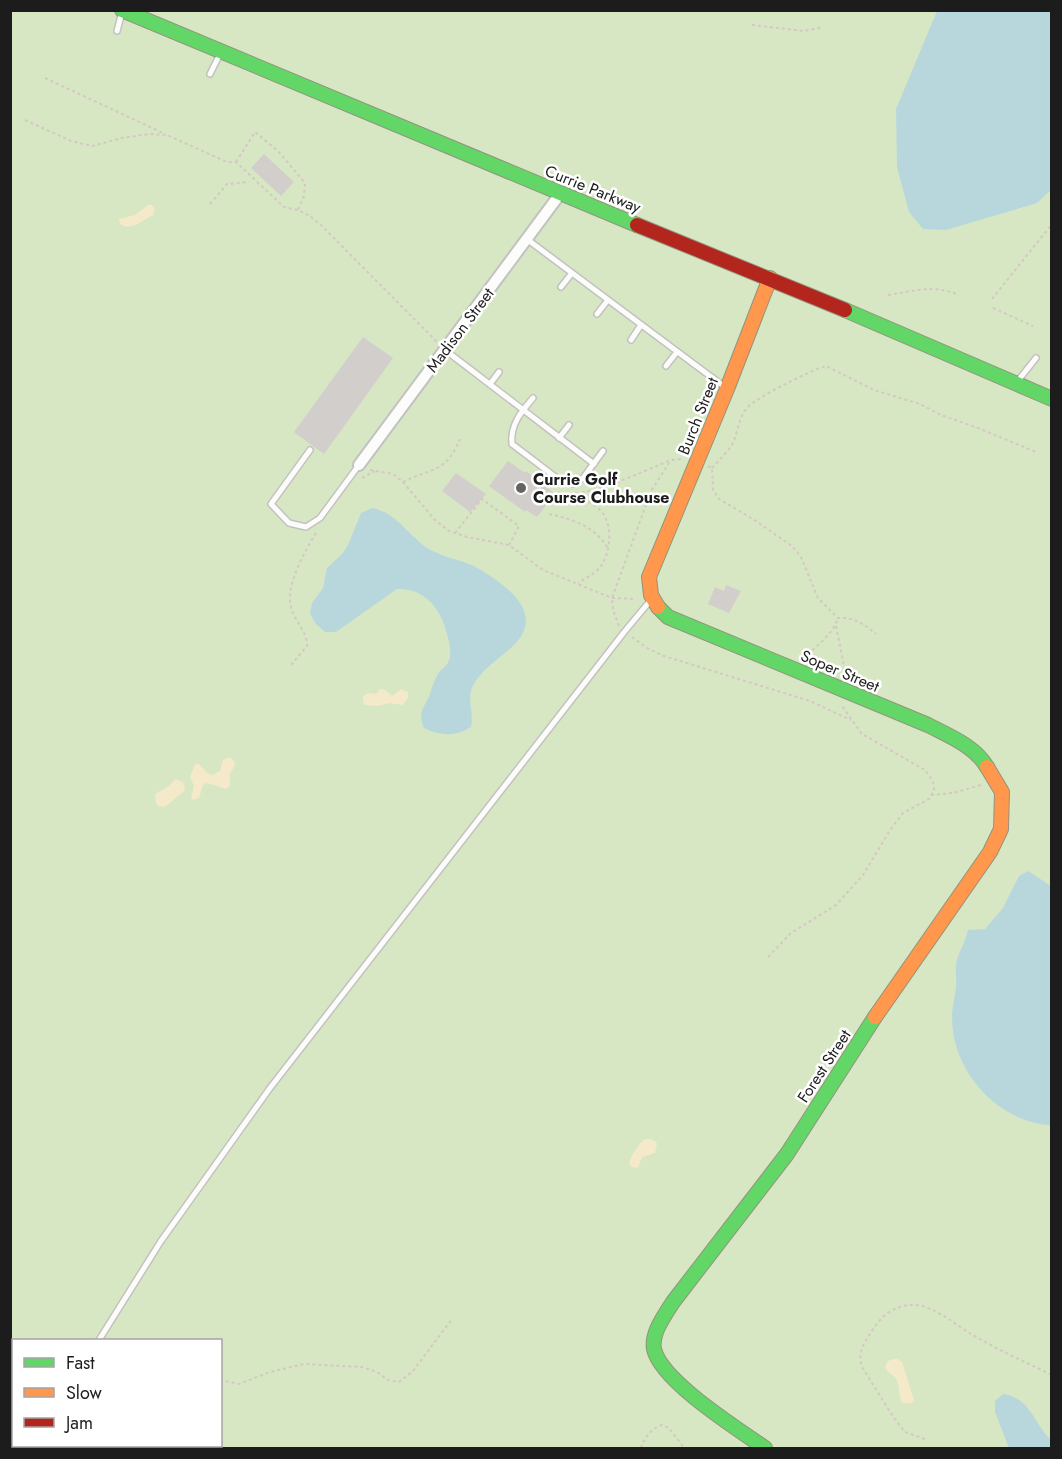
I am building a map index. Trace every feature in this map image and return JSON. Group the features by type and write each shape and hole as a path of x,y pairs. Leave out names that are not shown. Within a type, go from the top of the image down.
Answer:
{"street":[{"name":"Currie Parkway","path":"122,11 560,194 770,278 1052,399"},
{"name":"Madison Street","path":"359,465 560,194"},
{"name":"Burch Street","path":"651,600 649,578 770,278"},
{"name":"Soper Street","path":"651,600 668,617 928,725 958,740 983,760 1002,792"},
{"name":"Forest Street","path":"765,1449 680,1384 663,1367 654,1349 659,1323 787,1154 894,987 990,852 1001,829 1002,792"}],"lane":[{"path":"117,31 122,11"},
{"path":"210,74 221,52"},
{"path":"528,240 727,389"},
{"path":"561,287 572,273"},
{"path":"597,314 608,300"},
{"path":"631,340 641,325"},
{"path":"445,350 594,464"},
{"path":"666,366 677,352"},
{"path":"1015,384 1036,358"},
{"path":"490,384 498,372"},
{"path":"533,398 515,423 511,434 513,444 562,482 574,484 583,478 603,451"},
{"path":"560,438 569,425"},
{"path":"310,450 271,504 289,523 306,526 320,518 359,465"},
{"path":"100,1339 161,1241 270,1089 651,600"}],"path":[{"path":"752,25 804,31 822,27"},
{"path":"45,78 227,162 236,162 284,207 298,210 322,226 445,350"},
{"path":"25,120 71,141 92,146 149,134 167,135"},
{"path":"236,162 255,132 279,151 305,183 304,196 298,210"},
{"path":"210,204 227,184 249,182"},
{"path":"992,299 1052,224"},
{"path":"888,296 929,288 945,289 959,295"},
{"path":"993,308 1033,326"},
{"path":"838,618 818,598 801,557 792,546 719,499 713,490 712,468 732,444 746,408 759,398 812,370 826,366 874,390 920,404 941,415 1036,452"},
{"path":"403,482 446,464 454,454 460,439"},
{"path":"558,492 564,495 586,493 678,458 712,468"},
{"path":"671,460 651,491 612,598 618,626 647,648 664,656 810,701 851,720"},
{"path":"359,465 393,474 403,482 434,519 449,531 467,537 510,545 543,570 612,598 651,600"},
{"path":"356,481 375,471"},
{"path":"572,494 601,510 607,520 609,532 601,567 577,584"},
{"path":"455,532 482,499 519,526 510,545"},
{"path":"549,514 563,517 591,529 607,547"},
{"path":"291,665 307,646 307,637 290,605 291,590 301,559 322,524"},
{"path":"838,618 848,617 862,623 876,634"},
{"path":"789,668 824,639 836,625 838,618"},
{"path":"836,625 850,693"},
{"path":"768,957 791,933 836,905 863,875 903,813 929,799 934,790 933,781 925,770 862,734 830,685"},
{"path":"931,795 953,793 994,778"},
{"path":"925,1439 905,1432 862,1367 860,1358 862,1346 879,1319 889,1311 915,1305 934,1310 974,1336 1052,1376"},
{"path":"222,1380 239,1384 270,1372 304,1364 362,1368 377,1372 388,1380 399,1382 413,1371 452,1320"},
{"path":"641,1449 647,1434 655,1427 662,1425 669,1428 684,1449"}],"green space":[{"path":"10,11 1051,11 1051,1448 11,1448"}],"sand":[{"path":"148,205 152,205 155,209 153,215 132,226 120,224 119,219 135,215"},
{"path":"380,689 384,689 392,696 401,689 408,692 408,698 403,705 389,703 378,706 365,705 363,696 369,693 376,694"},
{"path":"227,758 234,761 235,766 230,773 230,786 226,789 207,783 203,785 199,798 193,800 191,798 194,786 190,777 195,764 199,764 212,775 220,771 223,760"},
{"path":"175,779 183,782 185,790 165,807 158,806 155,794 169,786"},
{"path":"645,1139 651,1139 657,1143 655,1153 642,1157 638,1168 632,1167 629,1164 631,1158"},
{"path":"893,1359 902,1362 914,1400 911,1403 903,1403 896,1379 885,1367 888,1361"}],"water":[{"path":"937,11 1052,11 1051,190 1037,203 946,230 923,229 909,212 897,167 896,109"},
{"path":"372,508 398,521 427,547 474,566 496,580 517,598 523,609 526,620 524,632 515,644 478,677 474,684 470,695 471,727 465,730 454,734 436,733 424,728 422,722 422,710 436,677 446,666 450,654 448,637 441,616 424,596 416,592 397,589 336,632 325,632 310,614 312,603 323,588 327,568 348,545 361,513"},
{"path":"1028,871 1051,886 1051,1125 1032,1122 1014,1115 997,1105 982,1091 960,1057 954,1038 952,1018 956,964 968,930 985,929 1003,908 1019,876"},
{"path":"1003,1394 1020,1400 1026,1406 1051,1440 1051,1448 1009,1448 995,1412 995,1401"}],"building":[{"path":"264,154 294,182 281,196 251,168"},
{"path":"363,337 393,358 324,454 294,432"},
{"name":"Currie Golf Course Clubhouse","path":"508,461 525,473 526,471 555,494 537,517 526,510 525,512 489,486"},
{"path":"456,473 486,494 470,512 442,491"},
{"path":"726,585 741,591 729,613 708,604 715,587 724,591"}],"traffic: fast":[{"path":"122,10 637,225"},
{"path":"845,310 1052,399"},
{"path":"658,607 668,617 928,725 969,747 987,767"},
{"path":"765,1448 720,1417 670,1375 654,1349 655,1337 659,1324 673,1302 787,1154 875,1017"}],"traffic: slow":[{"path":"658,607 651,595 649,577 770,278"},
{"path":"875,1017 990,852 1001,829 1002,792 987,767"}],"traffic: jam":[{"path":"637,225 845,310"}],"place":[{"name":"Currie Golf Course Clubhouse","path":"521,488"}]}
